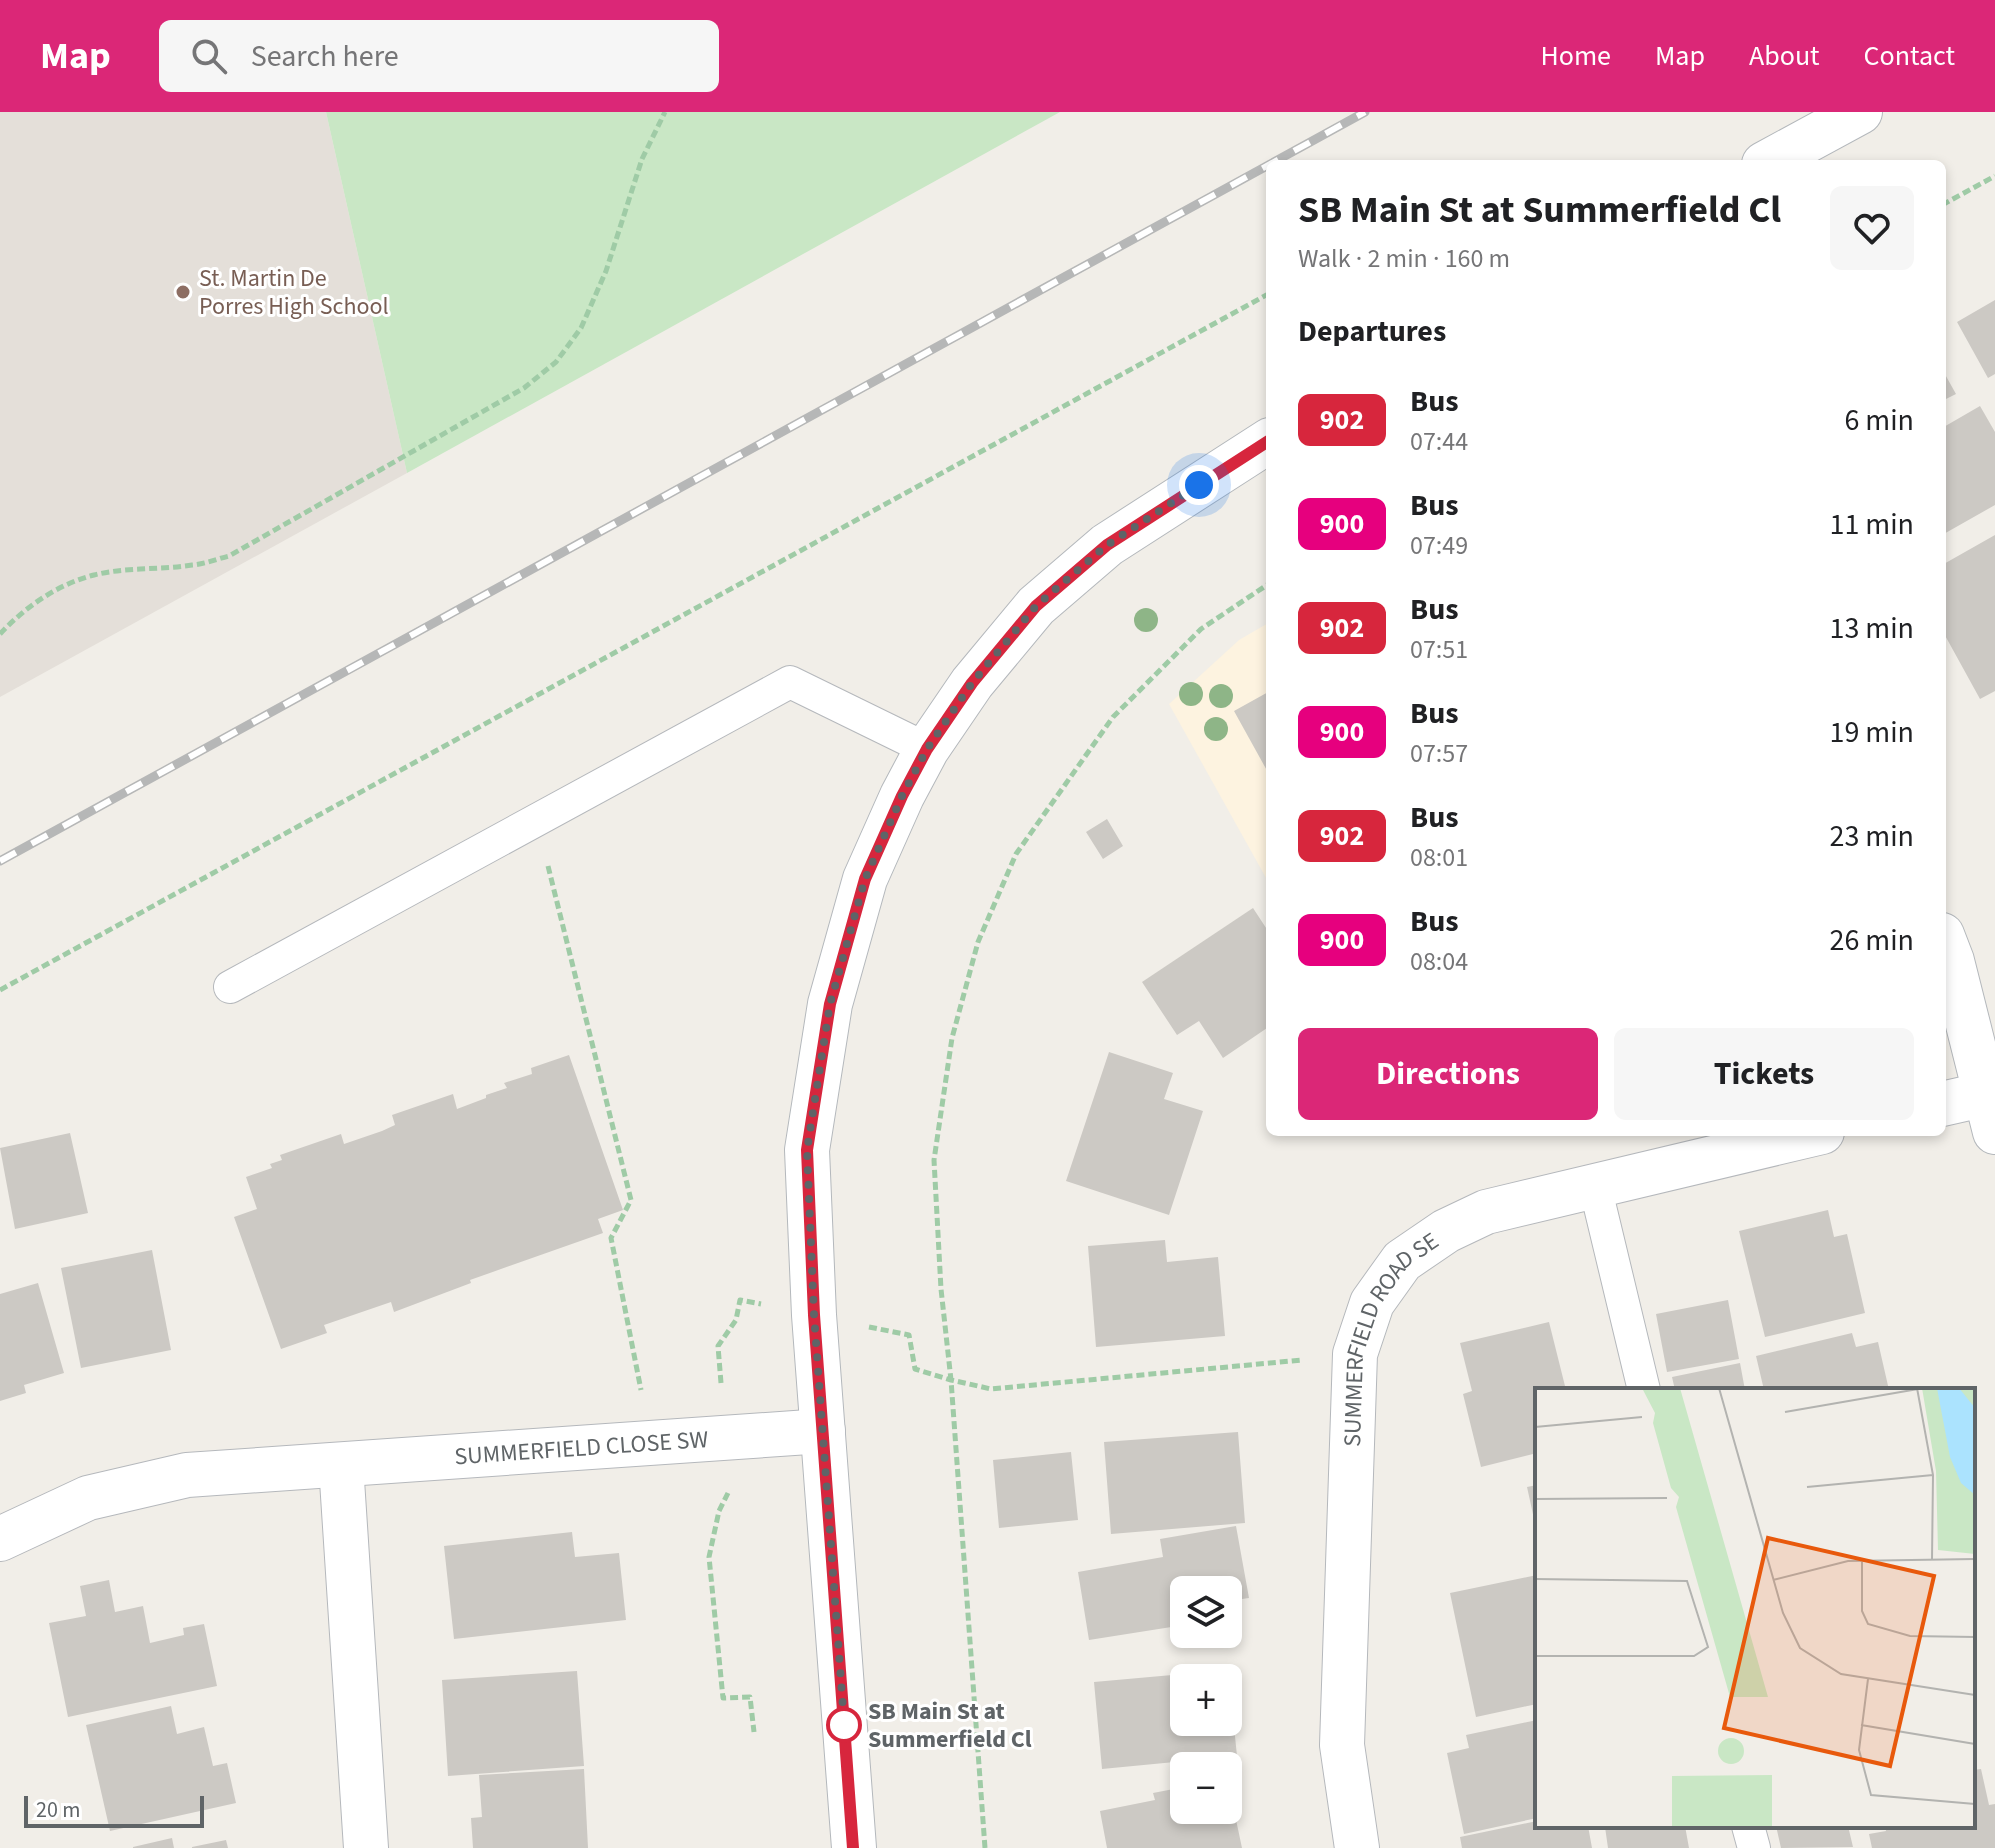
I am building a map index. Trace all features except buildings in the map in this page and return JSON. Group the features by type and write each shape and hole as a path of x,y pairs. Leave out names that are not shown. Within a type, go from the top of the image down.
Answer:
{"street":[{"path":"1771,160 1860,112"},
{"path":"854,1848 814,1315 807,1150 830,1004 865,879 927,749 972,683 1036,606 1107,545 1266,443"},
{"path":"1946,945 1990,1113 1946,1105"},
{"name":"SUMMERFIELD ROAD SE","path":"1357,1848 1342,1745 1355,1354 1372,1303 1402,1261 1446,1231 1486,1212 1792,1136"},
{"name":"SUMMERFIELD CLOSE SW","path":"0,1539 88,1498 187,1475 823,1431"},
{"path":"341,1465 366,1848"}],"lane":[{"path":"230,987 790,682 927,749"},
{"path":"1595,1186 1644,1388"},
{"path":"1749,1828 1754,1848"}],"path":[{"path":"0,634 16,617 56,590 92,575 193,565 229,556 524,388 556,362 581,328 606,271 642,159 665,112"},
{"path":"1946,203 1995,176"},
{"path":"0,990 1266,295"},
{"path":"985,1848 951,1380 941,1289 934,1160 952,1038 978,942 1016,854 1113,717 1201,629 1266,586"},
{"path":"537,819 631,1200 611,1238 652,1442"},
{"path":"754,1732 750,1697 723,1698 709,1557 719,1511 728,1493 718,1346 736,1320 740,1300 909,1335 915,1369 991,1389 1355,1354"}],"shaded area":[{"name":"St. Martin De Porres High School","path":"0,112 326,112 407,473 0,697"},
{"path":"1266,624 1266,878 1169,704 1239,640"}],"green space":[{"path":"326,112 1060,112 407,473"}],"railway":[{"path":"1278,160 1365,112"},
{"path":"0,861 1266,166"}],"bus line":[{"name":"902","path":"853,1848 814,1315 807,1150 830,1004 865,879 927,749 972,683 1036,606 1107,545 1266,443"}],"place":[{"name":"St. Martin De Porres High School","path":"183,292"},
{"name":"SB Main St at Summerfield Cl","path":"844,1725"}],"route":[{"path":"844,1725 845,1735 814,1315 807,1150 830,1004 865,879 927,749 972,683 1036,606 1107,545 1199,485"}]}
